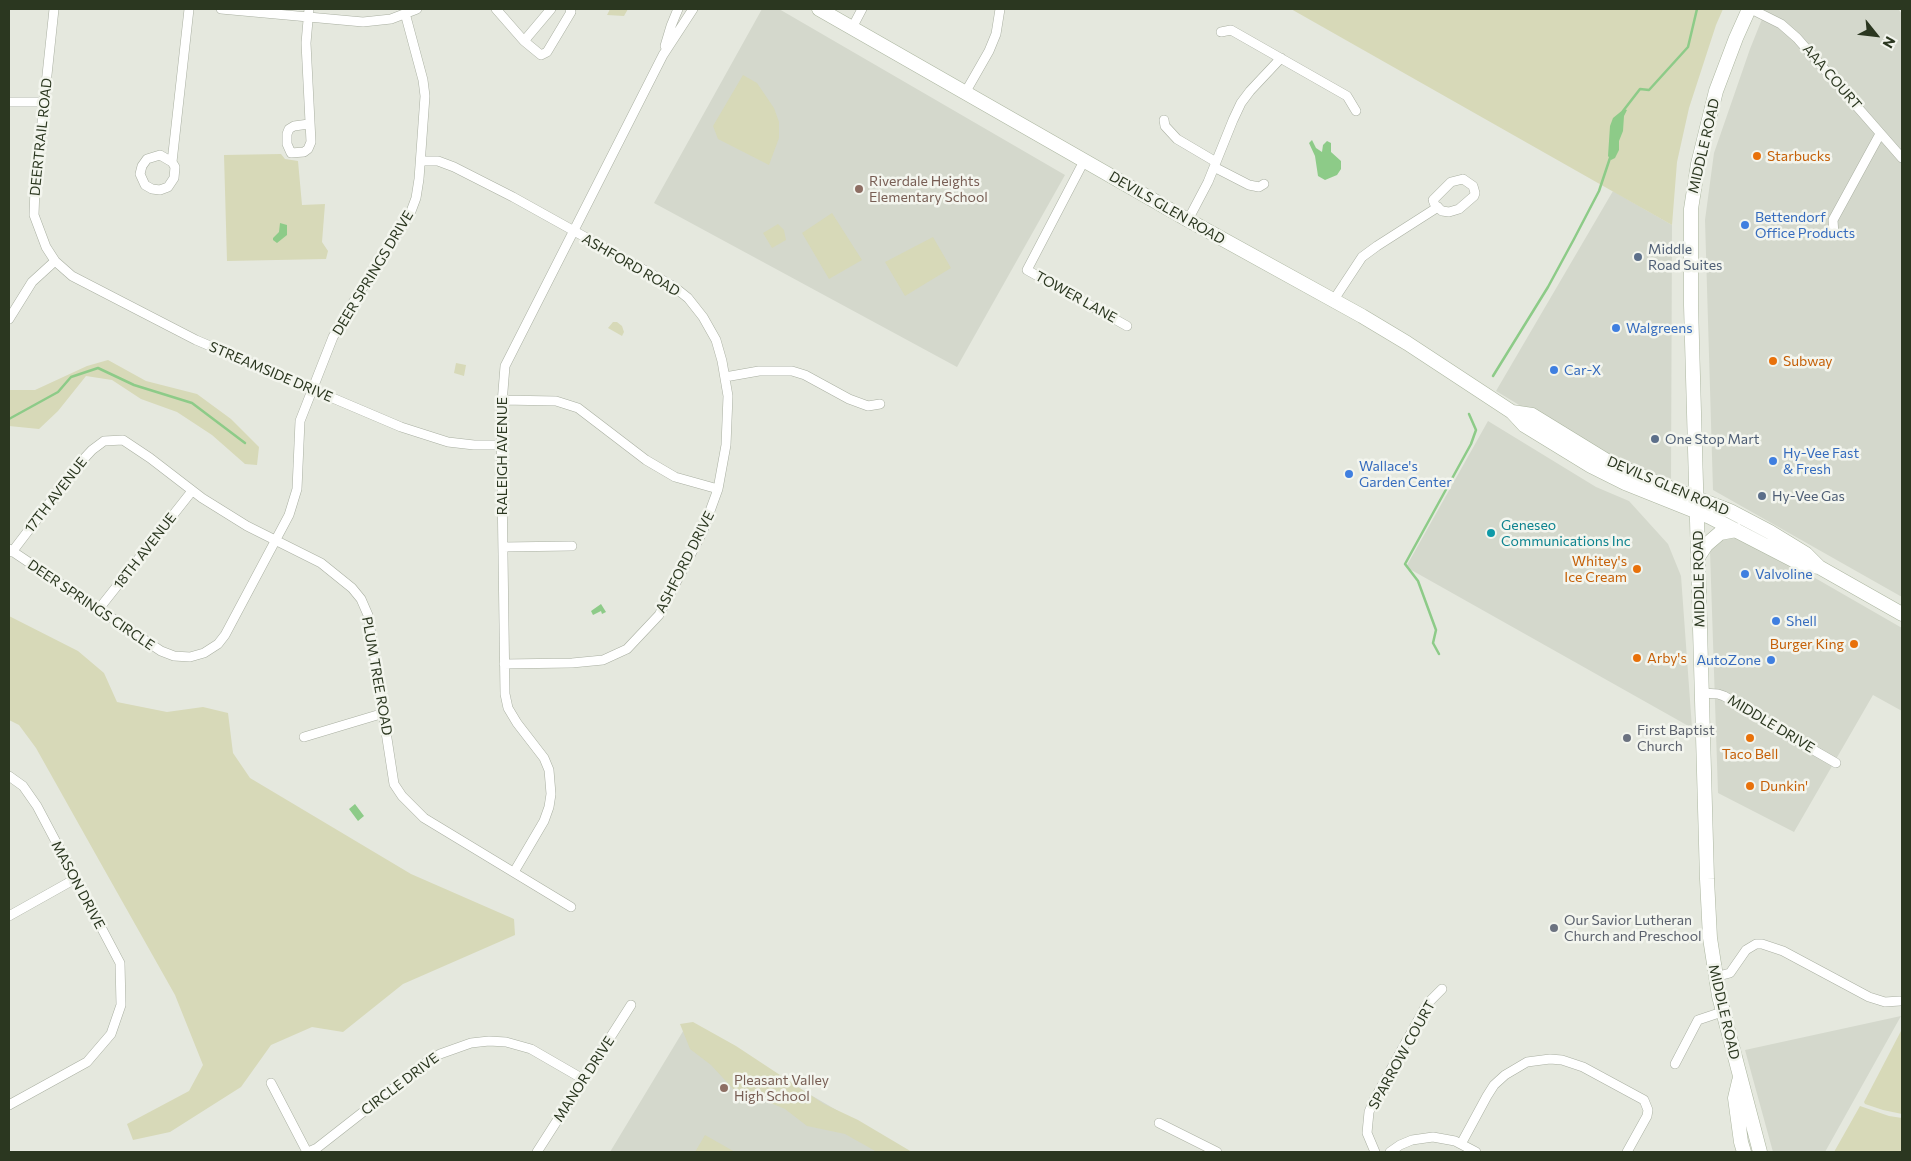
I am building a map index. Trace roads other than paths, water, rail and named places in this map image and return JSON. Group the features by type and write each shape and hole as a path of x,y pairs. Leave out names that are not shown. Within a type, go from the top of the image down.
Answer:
{"main road":[{"name":"DEVILS GLEN ROAD","path":"819,9 1407,343 1512,412 1532,416 1607,461 1697,505 1736,530 1801,564 1819,567"},
{"name":"MIDDLE ROAD","path":"1750,9 1736,38 1716,91 1698,164 1691,209 1707,879 1712,952 1722,1012 1760,1152"},
{"name":"DEVILS GLEN ROAD","path":"1697,505 1730,511 1770,532 1806,554 1819,567 1902,614"},
{"path":"1698,557 1706,545 1720,533 1736,530"},
{"path":"1740,1078 1735,1098 1744,1152"}],"street":[{"name":"DEERTRAIL ROAD","path":"54,9 35,188 34,215 46,247 55,261"},
{"path":"172,162 189,9"},
{"path":"221,9 309,13 363,22 390,19 417,9"},
{"path":"496,9 524,41 541,55 547,52 571,12 570,9"},
{"path":"524,41 551,9"},
{"name":"RALEIGH AVENUE","path":"663,55 678,9"},
{"name":"RALEIGH AVENUE","path":"514,872 544,821 549,807 551,783 550,770 544,758 516,723 508,708 505,694 501,445 502,400 506,366 663,55 692,9"},
{"path":"852,28 862,9"},
{"path":"965,93 989,51 996,34 1000,9"},
{"name":"AAA COURT","path":"1750,9 1781,24 1797,38 1902,158"},
{"path":"309,13 306,43 309,124"},
{"name":"DEER SPRINGS DRIVE","path":"226,632 289,515 297,489 300,422 312,389 342,321 410,214 416,198 421,161 425,96 424,80 405,14"},
{"path":"1220,32 1231,30 1281,58 1347,96 1356,110"},
{"path":"1188,220 1241,103 1281,58"},
{"path":"9,102 44,102"},
{"path":"1164,120 1165,126 1177,139 1215,164 1249,185 1259,187 1264,184"},
{"path":"1834,235 1833,220 1880,134"},
{"name":"ASHFORD ROAD","path":"421,161 438,161 454,167 656,276 688,298 703,317 716,340 728,396 726,445 718,490"},
{"name":"TOWER LANE","path":"1084,161 1027,270 1127,326"},
{"path":"1463,179 1473,186 1474,196 1459,208 1449,212 1442,211 1438,207 1434,200 1451,182 1463,179"},
{"path":"1333,301 1362,257 1438,207"},
{"path":"9,319 32,282 55,261"},
{"name":"STREAMSIDE DRIVE","path":"55,261 72,276 196,340 312,389 426,436 448,442 501,445"},
{"path":"725,377 759,371 792,371 805,375 849,399 868,406 880,404"},
{"path":"502,400 556,401 578,408 646,460 674,478 718,490"},
{"name":"17TH AVENUE","path":"10,551 92,450 104,441 122,440 133,446"},
{"name":"PLUM TREE ROAD","path":"133,446 192,491 247,526 327,568 352,588 361,599 368,615 394,784 402,796 424,818 571,907"},
{"name":"ASHFORD DRIVE","path":"504,664 572,663 603,660 626,649 659,615 702,533 718,490"},
{"name":"18TH AVENUE","path":"98,610 192,491"},
{"path":"503,547 572,546"},
{"name":"DEER SPRINGS CIRCLE","path":"10,551 143,641 174,656 190,657 204,653 218,644 226,632"},
{"name":"MIDDLE DRIVE","path":"1703,693 1724,696 1836,763"},
{"path":"304,736 384,713"},
{"name":"MASON DRIVE","path":"9,776 23,786 37,806 120,963 121,1006 111,1034 87,1062 9,1105"},
{"path":"9,916 75,879"},
{"path":"1715,976 1730,973 1746,950 1756,944 1762,944 1783,951 1864,995 1880,1001 1900,1001"},
{"name":"SPARROW COURT","path":"1375,1152 1367,1133 1368,1112 1372,1102 1427,1004 1442,989"},
{"name":"MANOR DRIVE","path":"537,1152 632,1005"},
{"path":"1675,1064 1698,1020 1722,1012"},
{"name":"CIRCLE DRIVE","path":"308,1152 317,1148 428,1062 440,1054 471,1043 506,1042 531,1049 583,1080"},
{"path":"1461,1144 1494,1085 1505,1074 1516,1067 1538,1060 1562,1060 1583,1067 1644,1100 1648,1110 1647,1116 1627,1152"},
{"path":"272,1084 308,1152"},
{"path":"1159,1122 1214,1151"},
{"path":"1390,1152 1400,1145 1424,1138 1446,1139 1476,1152"}],"waterway":[{"path":"1623,111 1640,89 1649,90 1688,47 1697,9"},
{"path":"1493,376 1548,287 1574,239 1599,191 1610,158"},
{"path":"9,419 58,392 71,377 98,368 134,385 192,403 245,443"},
{"path":"1439,654 1433,643 1436,630 1418,581 1405,564 1471,444 1476,430 1469,414"}],"place":[{"name":"Starbucks","path":"1757,156"},
{"name":"Riverdale Heights Elementary School","path":"859,189"},
{"name":"Bettendorf Office Products","path":"1745,225"},
{"name":"Middle Road Suites","path":"1638,257"},
{"name":"Walgreens","path":"1616,328"},
{"name":"Subway","path":"1773,361"},
{"name":"Car-X","path":"1554,370"},
{"name":"One Stop Mart","path":"1655,439"},
{"name":"Hy-Vee Fast & Fresh","path":"1773,461"},
{"name":"Wallace's Garden Center","path":"1349,474"},
{"name":"Hy-Vee Gas","path":"1762,496"},
{"name":"Geneseo Communications Inc","path":"1491,533"},
{"name":"Whitey's Ice Cream","path":"1637,569"},
{"name":"Valvoline","path":"1745,574"},
{"name":"Shell","path":"1776,621"},
{"name":"Burger King","path":"1854,644"},
{"name":"Arby's","path":"1637,658"},
{"name":"AutoZone","path":"1771,660"},
{"name":"First Baptist Church","path":"1627,738"},
{"name":"Taco Bell","path":"1750,738"},
{"name":"Dunkin'","path":"1750,786"},
{"name":"Our Savior Lutheran Church and Preschool","path":"1554,928"},
{"name":"Pleasant Valley High School","path":"724,1088"}]}
